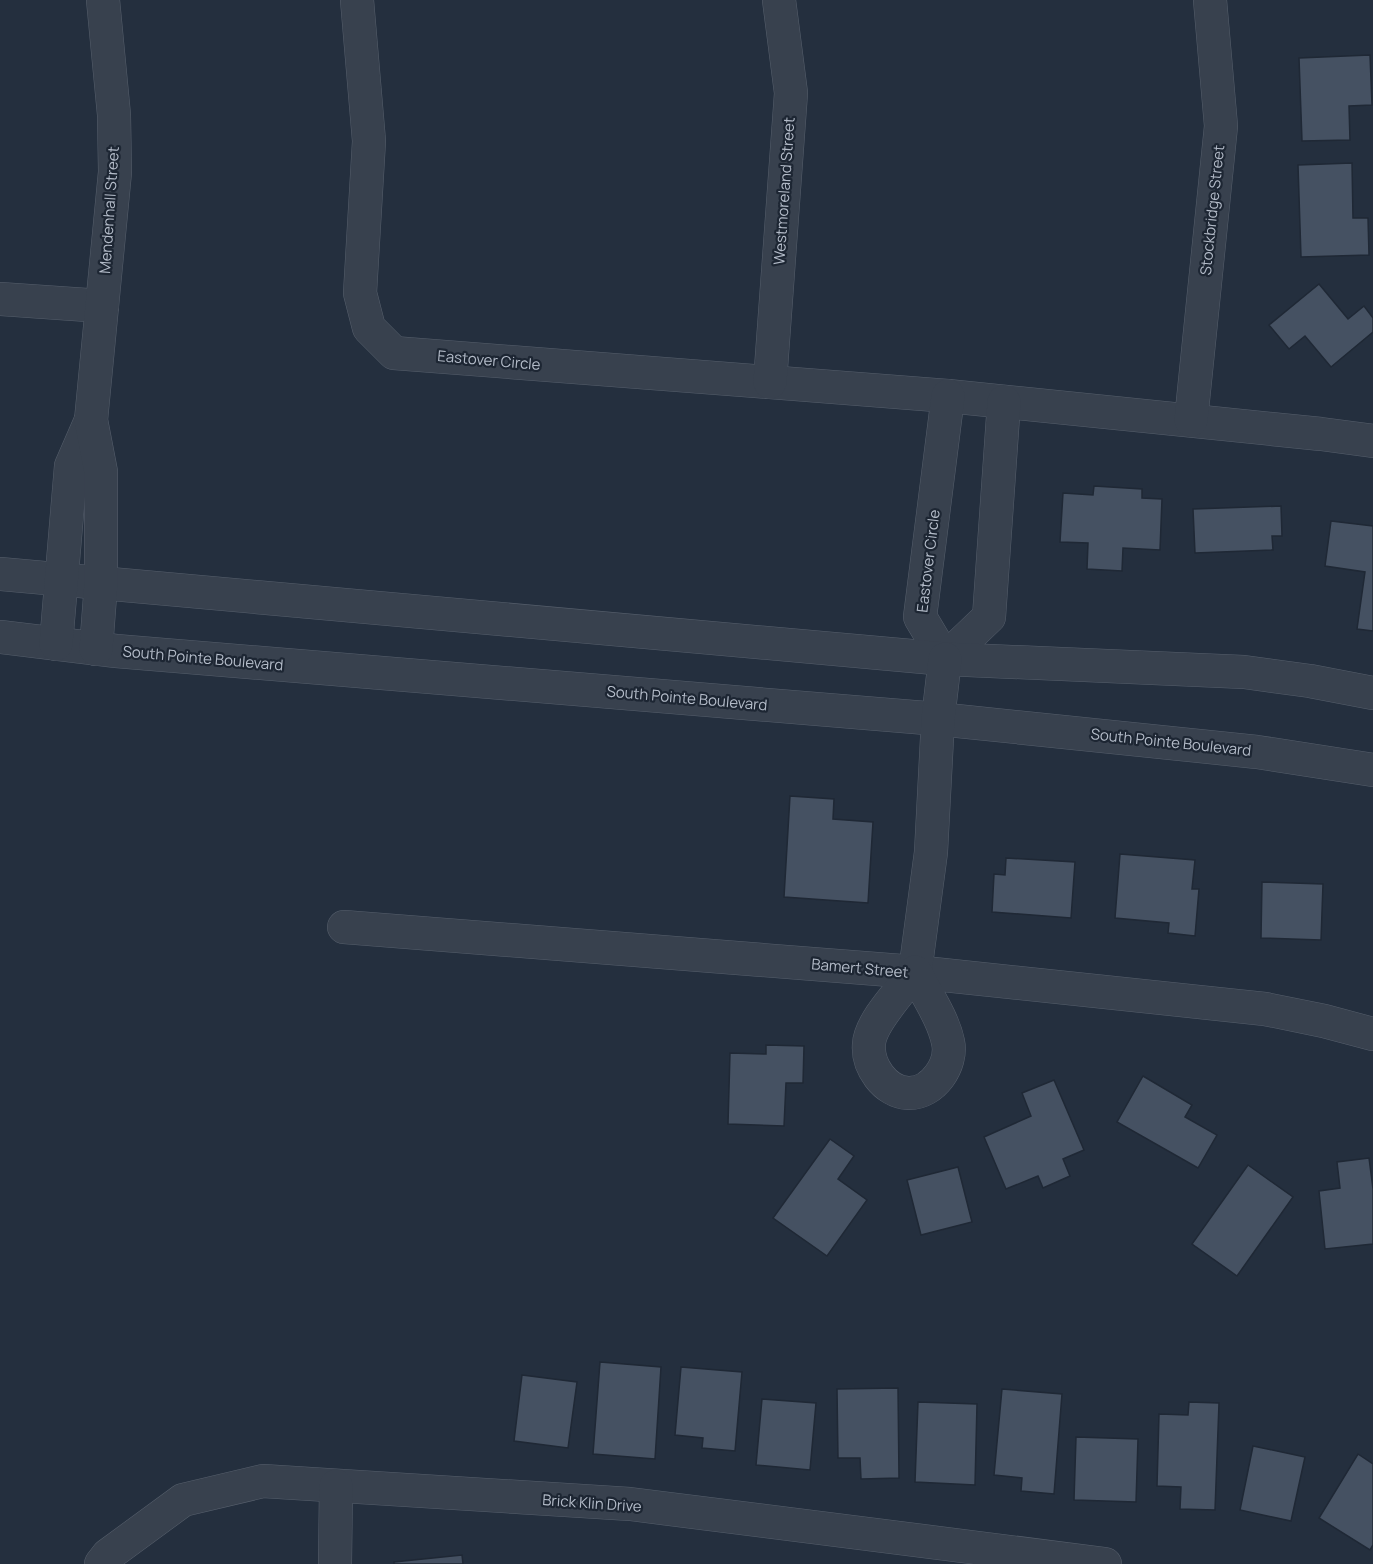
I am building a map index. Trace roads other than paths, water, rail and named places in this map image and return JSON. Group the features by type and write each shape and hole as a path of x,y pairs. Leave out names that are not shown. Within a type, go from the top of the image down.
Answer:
{"street":[{"name":"Mendenhall Street","path":"96,649 101,583 101,472 91,420 115,172 114,115 103,0"},
{"name":"Eastover Circle","path":"357,0 369,141 360,293 369,328 394,352 948,396 1373,441"},
{"name":"Westmoreland Street","path":"770,382 791,93 779,0"},
{"name":"Stockbridge Street","path":"1191,420 1221,126 1210,0"},
{"path":"0,299 102,306"},
{"name":"Eastover Circle","path":"945,659 920,617 948,396"},
{"path":"915,972 931,852 938,719 945,659 988,617 1004,402"},
{"name":"Mendenhall Street","path":"56,644 71,466 91,420"},
{"path":"0,574 945,659 1244,672 1373,693"},
{"name":"South Pointe Boulevard","path":"0,637 96,649 938,719 1257,752 1373,770"},
{"name":"Bamert Street","path":"344,927 915,972 1265,1009 1373,1034"},
{"name":"Brick Klin Drive","path":"101,1564 108,1555 183,1500 263,1481 630,1504 1105,1564"},
{"path":"335,1564 336,1486"}]}
